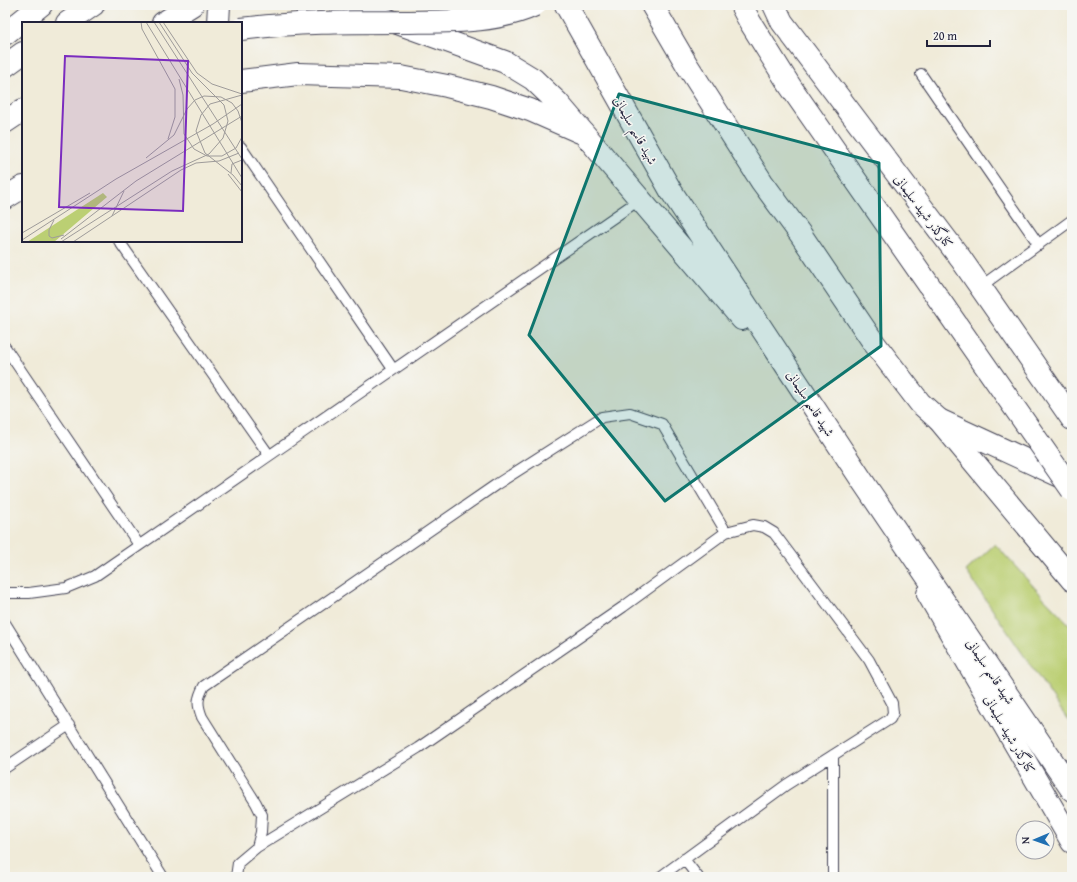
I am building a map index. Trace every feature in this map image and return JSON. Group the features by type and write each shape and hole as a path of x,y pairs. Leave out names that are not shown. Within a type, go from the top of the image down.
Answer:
{"main road":[{"path":"5,34 41,5"},
{"path":"68,22 93,5"},
{"path":"165,22 192,5"},
{"path":"218,22 219,5"},
{"path":"354,5 364,11 506,62 533,79 558,103 639,200 800,387"},
{"path":"242,29 296,23 439,22 471,20 502,16 524,10 535,5"},
{"name":"شهید قاسم سلیمانی","path":"566,5 671,191 863,482 1072,790"},
{"path":"652,5 687,65 762,182 801,235 874,342 920,403 939,420 1072,580"},
{"path":"741,5 790,86 1072,490"},
{"name":"کنارگذر شهید سلیمانی","path":"774,5 782,22 956,253 1072,419"},
{"path":"5,66 22,54"},
{"path":"242,81 298,74 401,77 491,97 530,110 584,134"},
{"path":"5,122 22,111"},
{"path":"5,198 22,188"},
{"path":"939,420 1072,482"},
{"name":"کنارگذر شهید سلیمانی","path":"863,482 1072,842"}],"lane":[{"path":"921,74 1039,245"},
{"path":"242,148 393,370"},
{"path":"5,594 29,593 66,588 95,576 139,544 639,200"},
{"path":"980,287 1072,220"},
{"path":"120,242 270,455"},
{"path":"5,348 139,544"},
{"path":"257,847 261,832 262,815 202,716 197,705 204,686 497,484 602,417 630,413 662,424 726,532"},
{"path":"236,877 238,863 257,847 418,748 616,612 726,532 753,525 764,527 774,533 869,660 892,703 893,713 890,719 786,785 660,877"},
{"path":"5,623 163,877"},
{"path":"5,768 69,725"},
{"path":"833,755 833,877"},
{"path":"684,859 698,877"}],"highlighted area":[{"path":"619,94 879,163 881,346 665,501 529,335"}],"green space":[{"path":"995,544 1072,627 1072,726 966,571"}]}
